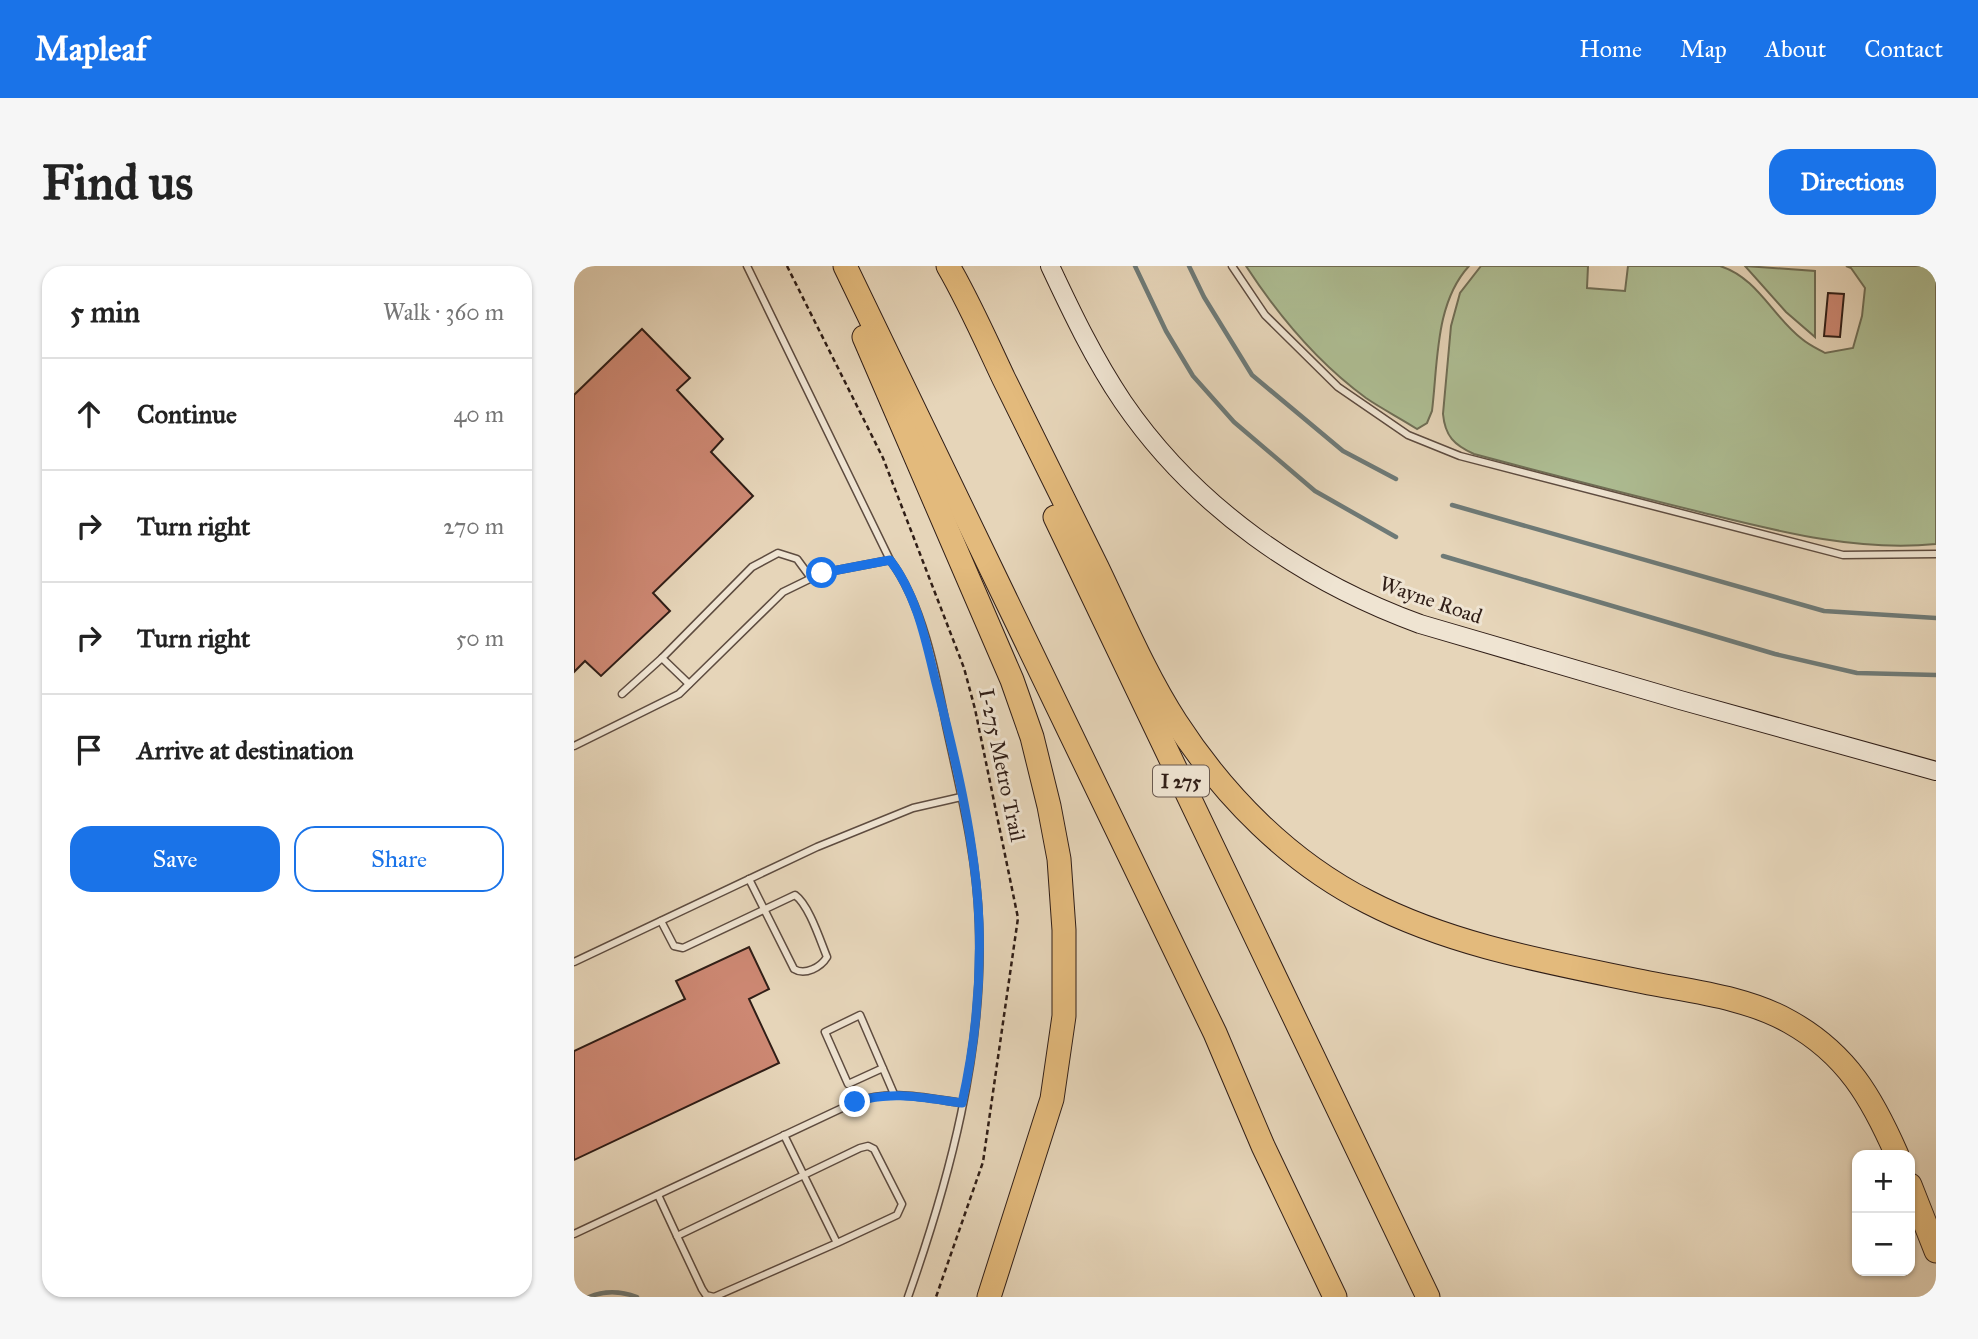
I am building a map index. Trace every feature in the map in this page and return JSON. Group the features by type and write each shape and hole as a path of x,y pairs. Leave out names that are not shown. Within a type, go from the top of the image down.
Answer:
{"highway":[{"path":"836,266 870,354 1012,680 1032,737 1059,859 1064,930 1064,1016 1052,1099 989,1297"},
{"path":"845,266 1215,1033 1263,1146 1335,1297"},
{"name":"I 275","path":"935,266 1427,1293"},
{"path":"948,266 1138,652 1175,721 1216,778 1264,829 1319,873 1366,902 1416,924 1472,943 1543,961 1751,1006 1790,1021 1830,1050 1860,1084 1880,1115 1895,1150"},
{"path":"1915,1198 1936,1251"}],"main road":[{"name":"Wayne Road","path":"1050,266 1088,345 1106,375 1164,454 1236,523 1319,579 1420,624 1936,771"}],"lane":[{"path":"747,266 890,560 899,572 920,622 943,709 973,852 979,924 977,1002 962,1103 946,1180 908,1297"},
{"path":"1232,266 1265,315 1302,354 1338,387 1408,435 1460,456 1843,555 1936,554"},
{"path":"622,694 662,658 752,567 778,553 797,559 811,578"},
{"path":"574,746 679,694 783,592 822,573 890,560"},
{"path":"662,658 689,684"},
{"path":"574,962 817,847 913,808 961,797"},
{"path":"661,921 674,946 682,948 765,910 795,895 799,896 827,957 824,962 805,972 794,969 765,910 750,879"},
{"path":"883,1068 848,1084 825,1032 860,1015 883,1068 894,1094"},
{"path":"574,1234 874,1095 894,1094 962,1103"},
{"path":"784,1135 837,1243"},
{"path":"658,1195 677,1236 702,1289 706,1295 714,1297 897,1215 902,1204 874,1149 868,1146 677,1236"}],"path":[{"name":"I-275 Metro Trail","path":"787,266 883,458 964,668 1018,918 983,1162 936,1297"}],"green space":[{"path":"1246,266 1469,266 1458,281 1444,315 1437,353 1432,411 1427,423 1417,429 1348,384 1300,337"},
{"path":"1481,266 1588,266 1587,288 1625,291 1628,266 1720,266 1745,279 1791,330 1825,353 1853,348 1862,316 1865,288 1851,268 1846,266 1936,266 1936,544 1876,545 1787,533 1474,454 1461,447 1448,434 1443,414 1451,326 1460,293"},
{"path":"1745,266 1815,271 1815,337 1786,312"}],"building":[{"path":"1828,293 1844,294 1840,337 1824,336"},
{"path":"642,329 690,378 677,390 723,439 711,452 753,496 653,593 670,611 601,676 585,661 574,672 574,395"},
{"path":"749,947 769,989 749,999 779,1063 574,1160 574,1051 685,999 676,981"}],"waterway":[{"path":"1135,266 1166,331 1193,376 1234,422 1315,491 1396,537"},
{"path":"1189,266 1204,297 1252,375 1343,451 1396,479"},
{"path":"1452,505 1824,611 1936,618"},
{"path":"1443,556 1775,654 1857,673 1936,675"},
{"path":"589,1297 613,1292 637,1297"}],"route":[{"path":"822,573 890,560 899,572 920,622 943,709 973,852 979,924 977,1002 962,1103 899,1094 874,1095 855,1102"}]}
